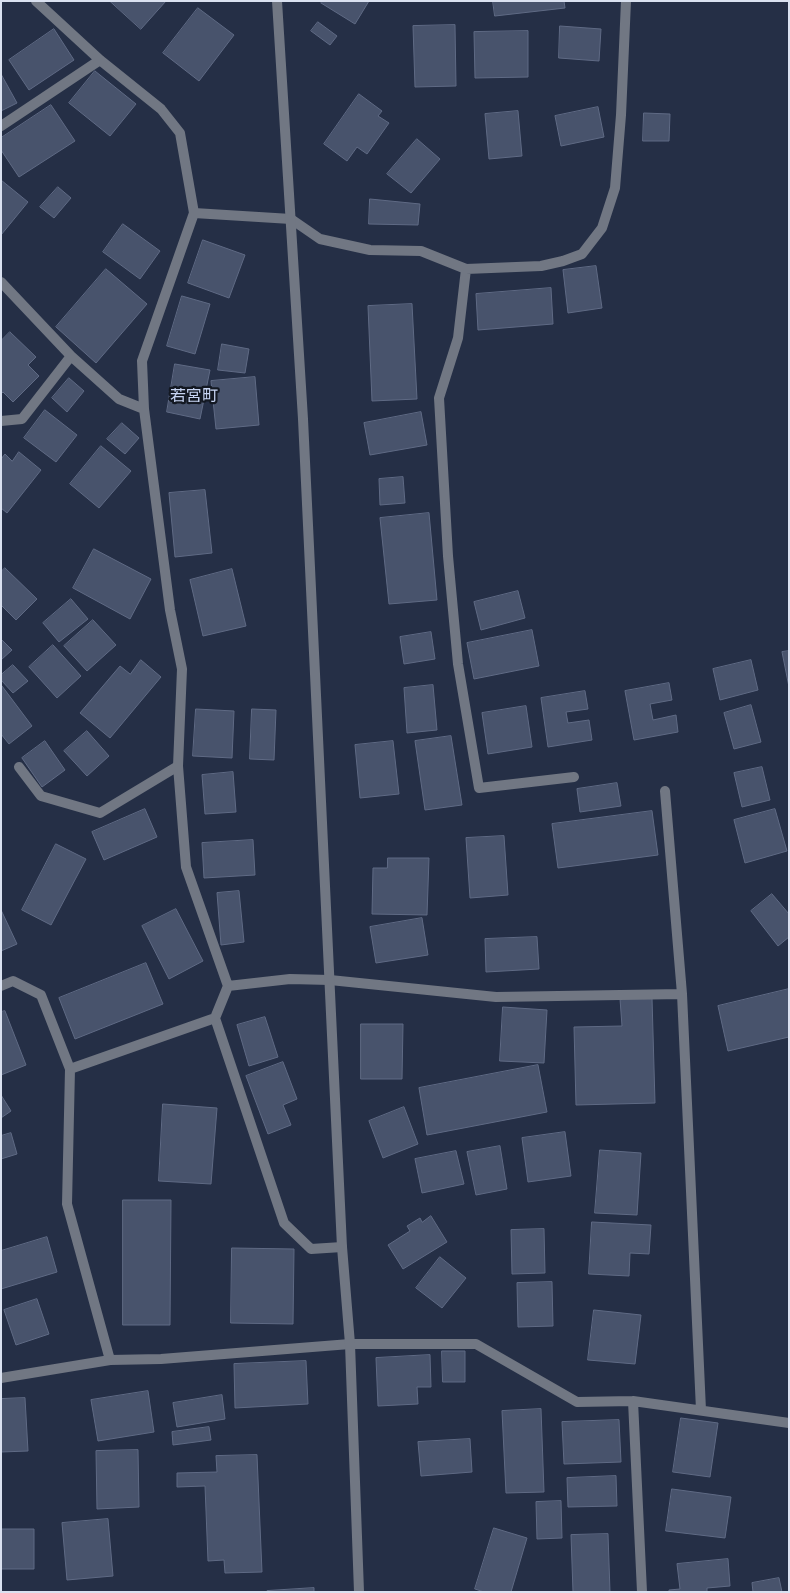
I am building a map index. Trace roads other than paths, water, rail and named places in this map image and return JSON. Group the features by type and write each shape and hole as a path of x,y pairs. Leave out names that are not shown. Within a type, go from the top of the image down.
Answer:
{"street":[{"path":"36,1 100,60 161,109 180,134 194,213 142,361 144,409 170,610 182,669 178,766 186,867 228,986 215,1018 284,1223 310,1249 342,1247"},
{"path":"277,1 303,418 342,1247 350,1344 359,1592"},
{"path":"194,213 291,219 320,239 370,250 421,251 466,269 540,266 563,261 582,254 602,228 615,188 626,1"},
{"path":"1,126 100,60"},
{"path":"466,269 458,338 439,398 448,556 458,664 479,788 574,777"},
{"path":"1,282 71,356 119,399 144,409"},
{"path":"1,421 22,418 71,356"},
{"path":"19,767 41,796 100,812 178,766"},
{"path":"665,791 682,994 702,1410"},
{"path":"228,986 290,979 330,980 496,997 682,994"},
{"path":"1,986 13,981 41,995 70,1069 67,1204 110,1360"},
{"path":"70,1069 215,1018"},
{"path":"1,1378 110,1360 161,1359 350,1344 476,1344 577,1402 633,1401 789,1423"},
{"path":"633,1401 642,1592"}],"district":[{"name":"若宮町","path":"194,396"}]}
